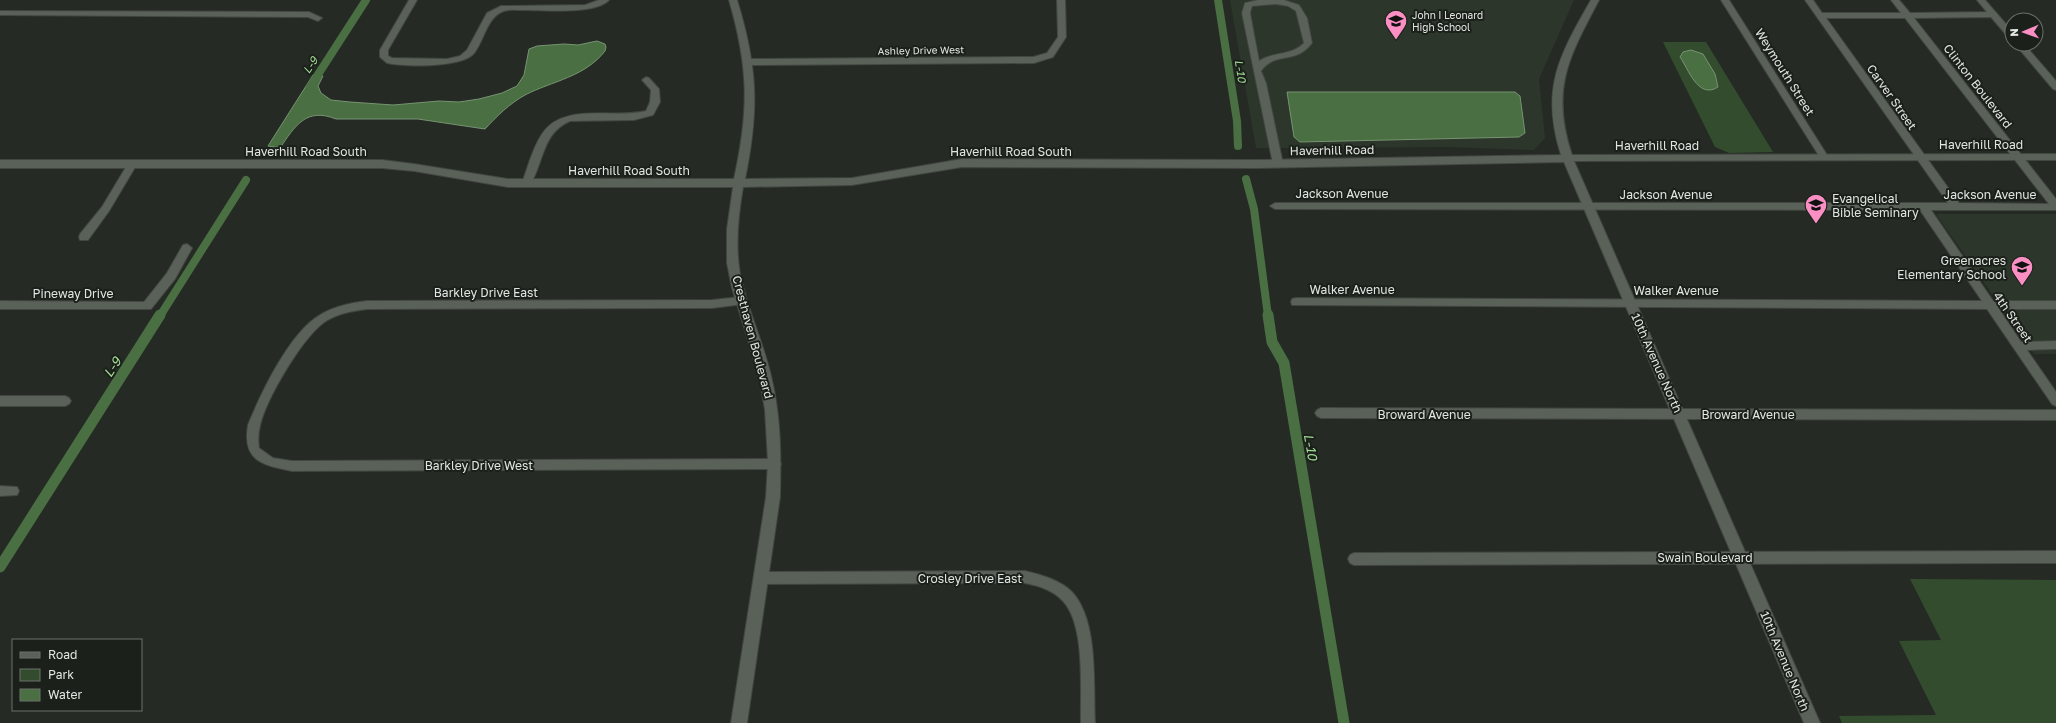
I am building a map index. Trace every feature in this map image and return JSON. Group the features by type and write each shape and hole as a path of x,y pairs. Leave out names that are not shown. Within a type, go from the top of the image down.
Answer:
{"street":[{"path":"413,0 384,50 384,57 390,61 457,60 471,52 488,18 499,9 511,7 585,7 596,5 604,0"},
{"name":"Cresthaven Boulevard","path":"733,0 749,62 750,112 748,134 732,220 733,264 740,301 760,356 767,382 773,422 775,464 773,497 762,578 739,723"},
{"name":"Ashley Drive West","path":"749,62 1034,60 1050,55 1060,42 1062,37 1061,0"},
{"name":"10th Avenue North","path":"1595,0 1567,52 1559,75 1557,104 1558,120 1568,158 1587,206 1680,414 1812,723"},
{"name":"Weymouth Street","path":"1725,0 1824,157"},
{"name":"Carver Street","path":"1809,0 1919,157 1956,207"},
{"name":"Clinton Boulevard","path":"1895,0 2056,206"},
{"path":"1980,0 2004,27"},
{"path":"1257,71 1262,61 1271,57 1297,54 1304,49 1308,43 1300,9 1294,4 1284,1 1253,2 1248,5 1246,13 1257,71 1262,83 1278,164"},
{"path":"0,12 309,15 318,18"},
{"path":"1820,16 1992,14"},
{"path":"2026,52 2056,87"},
{"path":"527,183 549,129 562,120 569,118 634,117 650,113 655,102 655,89 646,80"},
{"name":"Haverhill Road","path":"1257,164 1568,158 2056,157"},
{"name":"Haverhill Road South","path":"0,164 389,164 424,168 485,181 527,183 738,183 850,182 886,177 926,167 962,163 1257,164"},
{"path":"84,237 106,209 132,164"},
{"name":"Jackson Avenue","path":"1275,206 1924,208 2056,206"},
{"name":"4th Street","path":"1924,208 2056,400"},
{"name":"Pineway Drive","path":"0,305 147,306 170,276 188,248"},
{"name":"Barkley Drive East","path":"272,388 293,347 305,331 322,318 353,306 712,304 740,301"},
{"name":"Walker Avenue","path":"1296,302 1988,303 2056,305"},
{"path":"2018,346 2056,345"},
{"name":"Barkley Drive West","path":"272,388 254,425 254,450 270,462 283,465 775,464"},
{"path":"0,401 65,401"},
{"name":"Broward Avenue","path":"1321,413 2056,415"},
{"path":"0,491 14,491"},
{"name":"Swain Boulevard","path":"1354,559 1741,556 2056,557"},
{"name":"Crosley Drive East","path":"762,578 1025,577 1048,584 1062,592 1072,602 1082,622 1085,638 1088,723"}],"shaded area":[{"name":"John I Leonard High School","path":"1230,0 1574,0 1539,79 1545,138 1534,150 1448,147 1256,148"},
{"name":"Greenacres Elementary School","path":"1936,214 2056,214 2056,354 2034,354"}],"green space":[{"path":"1663,42 1706,42 1773,152 1729,153 1715,147"},
{"path":"1910,579 2056,580 2056,723 1842,723 1839,716 1936,715 1899,641 1941,640"}],"water":[{"path":"597,41 605,44 606,47 605,51 597,60 588,67 568,78 525,95 504,110 485,129 418,119 336,119 317,115 309,117 296,126 280,148 268,146 313,75 323,76 318,86 321,93 331,100 393,105 439,101 459,102 502,93 517,86 524,75 529,49 537,46 564,44 578,45"},
{"path":"1691,50 1703,54 1715,74 1718,87 1711,90 1705,89 1694,81 1680,57 1683,52"},
{"path":"1287,92 1515,92 1520,96 1525,133 1519,137 1300,142 1294,137"}],"waterway":[{"name":"L-9","path":"310,87 366,0"},
{"name":"L-10","path":"1218,0 1237,121 1238,146"},
{"name":"L-10","path":"1246,179 1254,209 1268,316"},
{"name":"L-9","path":"160,316 246,180"},
{"name":"L-9","path":"0,567 160,315"},
{"name":"L-10","path":"1268,315 1272,342 1284,363 1344,723"}],"place":[{"name":"John I Leonard High School","path":"1396,40"},
{"name":"Evangelical Bible Seminary","path":"1816,224"},
{"name":"Greenacres Elementary School","path":"2022,286"}]}
